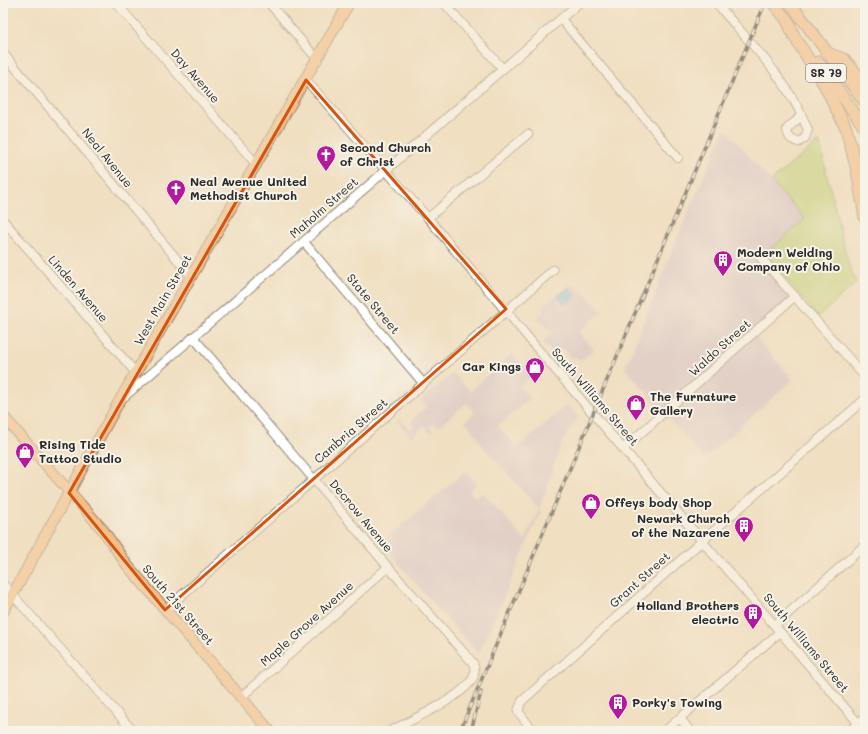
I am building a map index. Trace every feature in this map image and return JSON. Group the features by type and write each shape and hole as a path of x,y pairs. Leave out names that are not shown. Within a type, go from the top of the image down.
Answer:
{"highway":[{"name":"SR 79","path":"774,3 865,128"},
{"name":"SR 79","path":"790,3 865,102"},
{"path":"786,18 794,36 825,86 846,128 857,170 865,218"},
{"path":"828,53 844,59 865,84"}],"main road":[{"name":"West Main Street","path":"3,612 120,400 318,60 349,3"},
{"name":"South 21st Street","path":"3,416 102,530 127,565 165,610 270,731"}],"street":[{"name":"Day Avenue","path":"116,3 257,165"},
{"path":"269,3 318,60"},
{"path":"444,3 503,70"},
{"name":"Maholm Street","path":"120,400 579,3"},
{"path":"716,3 782,80 801,114"},
{"path":"561,19 678,158"},
{"name":"Neal Avenue","path":"3,53 192,277"},
{"name":"South Williams Street","path":"306,80 428,218 865,731"},
{"path":"428,218 528,134"},
{"name":"Linden Avenue","path":"3,220 136,373"},
{"name":"State Street","path":"304,242 423,383"},
{"path":"761,258 865,378"},
{"name":"Cambria Street","path":"165,610 506,309 553,270"},
{"name":"Waldo Street","path":"624,448 795,296"},
{"name":"Decrow Avenue","path":"194,337 388,567 473,663 475,668 472,678 463,688 437,707 390,731"},
{"name":"Grant Street","path":"532,731 522,719 518,711 522,701 865,399"},
{"path":"775,625 865,545"},
{"name":"Maple Grove Avenue","path":"240,698 388,567"},
{"path":"3,584 133,731"},
{"path":"665,731 780,632"},
{"path":"849,731 865,717"},
{"path":"680,718 690,731"}],"highlighted area":[{"path":"306,80 506,309 165,610 69,493"}],"shaded area":[{"name":"Modern Welding Company of Ohio","path":"725,129 805,219 761,257 795,296 753,334 793,380 704,459 625,368 678,236"},
{"path":"571,284 584,292 602,312 579,332 594,350 580,361 575,356 572,359 563,348 554,355 543,342 552,334 537,317 545,310 542,306"},
{"path":"512,353 532,376 520,386 530,399 498,426 517,448 567,405 578,417 562,442 539,509 477,439 478,437 465,421 475,413 466,403 438,427 434,423 429,427 433,431 431,433 424,426 411,437 397,421 400,419 410,429 414,426 411,421 426,407 421,400 453,373 470,391"},
{"path":"466,471 477,484 469,491 476,498 483,492 525,540 539,509 541,511 479,654 381,543"}],"green space":[{"path":"819,141 847,260 856,283 818,317 765,254 805,219 771,181"}],"water":[{"path":"569,288 576,295 565,304 559,296"}],"railway":[{"path":"460,731 765,3"},
{"path":"471,731 481,692"}],"place":[{"name":"Second Church of Christ","path":"326,172"},
{"name":"Neal Avenue United Methodist Church","path":"176,206"},
{"name":"Modern Welding Company of Ohio","path":"723,277"},
{"name":"Car Kings","path":"535,384"},
{"name":"The Furnature Gallery","path":"636,421"},
{"name":"Rising Tide Tattoo Studio","path":"25,469"},
{"name":"Offeys body Shop","path":"591,520"},
{"name":"Newark Church of the Nazarene","path":"744,543"},
{"name":"Holland Brothers electric","path":"753,630"},
{"name":"Porky's Towing","path":"618,720"}]}
